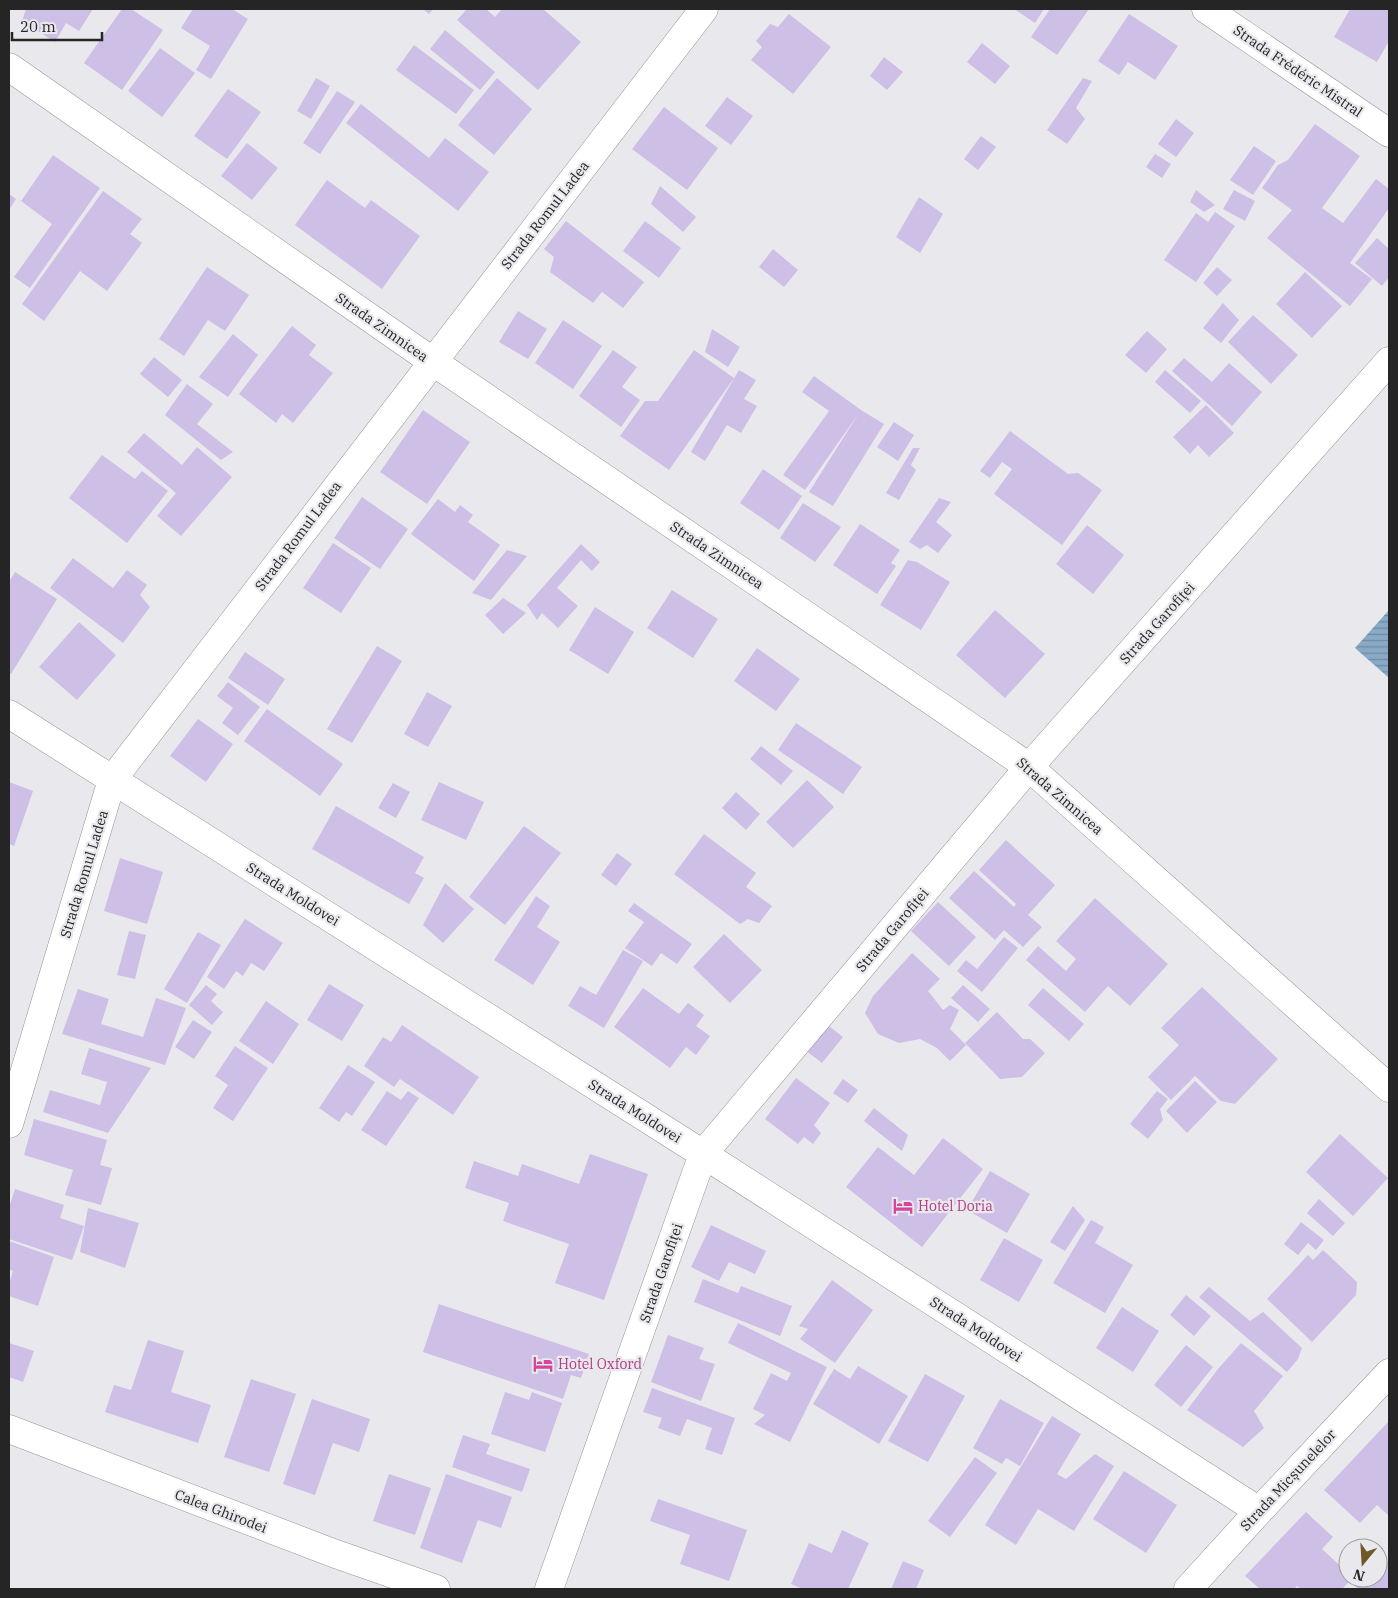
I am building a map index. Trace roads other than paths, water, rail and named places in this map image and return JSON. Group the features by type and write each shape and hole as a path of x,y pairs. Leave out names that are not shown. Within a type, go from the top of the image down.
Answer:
{"street":[{"name":"Strada Romul Ladea","path":"9,1124 112,780 704,9"},
{"name":"Strada Frédéric Mistral","path":"1206,9 1389,133"},
{"name":"Strada Zimnicea","path":"9,67 432,361 1030,767 1389,1088"},
{"name":"Strada Garofiței","path":"549,1589 703,1154 1030,767 1389,361"},
{"name":"Strada Moldovei","path":"9,714 703,1154 1259,1511"},
{"name":"Strada Micșunelelor","path":"1188,1589 1389,1373"},
{"name":"Calea Ghirodei","path":"9,1428 316,1547 436,1589"}],"water":[{"path":"1389,610 1389,678 1355,648"}],"place":[{"name":"Hotel Doria","path":"903,1206"},
{"name":"Hotel Oxford","path":"543,1364"}]}
